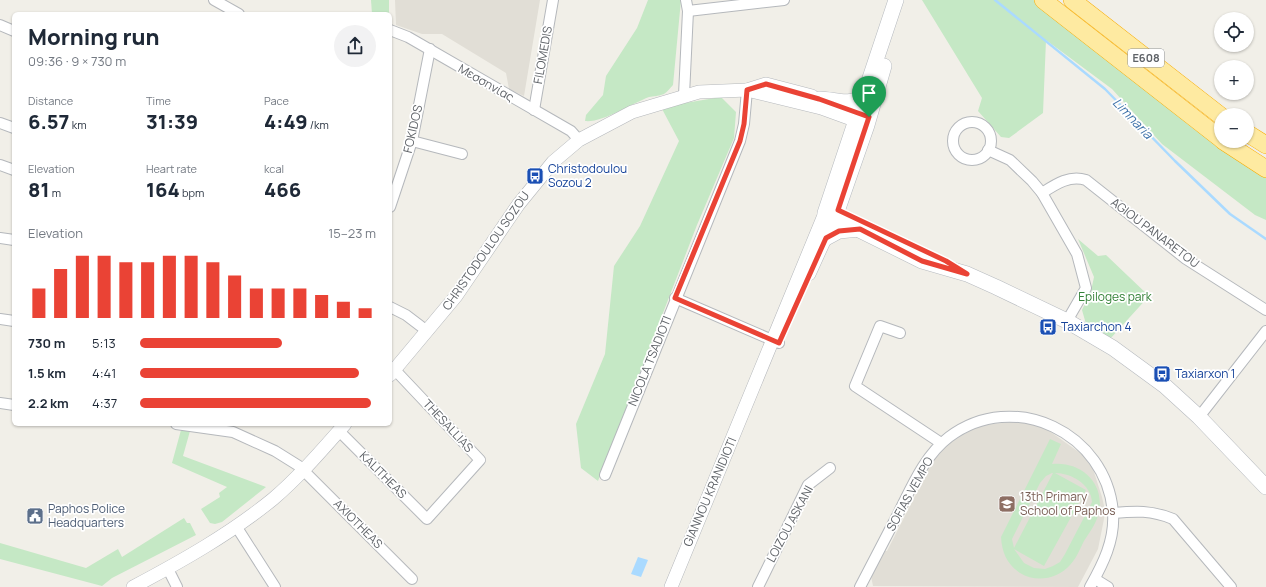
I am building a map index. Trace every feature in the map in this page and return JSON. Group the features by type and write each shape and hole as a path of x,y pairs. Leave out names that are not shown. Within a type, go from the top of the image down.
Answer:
{"highway":[{"name":"E608","path":"1043,0 1214,134"},
{"name":"E608","path":"1072,0 1214,111"},
{"path":"1254,138 1266,146"},
{"name":"E608","path":"1234,148 1266,169"}],"main road":[{"name":"GIANNOU KRANIDIOTI","path":"862,119 863,96 896,0"},
{"name":"GIANNOU KRANIDIOTI","path":"831,211 862,119 906,0"},
{"path":"819,99 846,103 854,102 863,96"},
{"path":"831,211 860,229 922,261 967,274"},
{"path":"831,211 946,261 967,274 1067,321 1133,361 1165,386 1199,417 1266,487"},
{"path":"826,238 839,231 860,229"}],"street":[{"path":"214,0 235,12"},
{"name":"FILOMEDIS","path":"534,110 553,0"},
{"path":"684,95 688,11 686,0"},
{"path":"688,11 784,0"},
{"path":"0,25 12,30"},
{"name":"Μεσσηνίας","path":"392,31 408,37 430,49 571,131 580,140"},
{"name":"FOKIDOS","path":"392,201 412,140 430,49"},
{"name":"CHRISTODOULOU SOZOU","path":"747,90 766,84 819,99 862,119"},
{"name":"CHRISTODOULOU SOZOU","path":"392,372 468,280 518,205 540,176 558,157 580,140 632,112 684,95 715,90 747,90 862,119"},
{"name":"NICOLA TSADIOTI","path":"604,475 740,141 744,124 747,90"},
{"path":"0,123 12,127"},
{"path":"412,140 462,154"},
{"path":"988,150 1010,160 1042,193 1078,254 1086,288 1067,321"},
{"path":"0,165 12,169"},
{"name":"AGIOU PANARETOU","path":"1042,193 1070,178 1086,180 1186,259 1266,310"},
{"name":"GIANNOU KRANIDIOTI","path":"776,342 826,238 831,211"},
{"name":"GIANNOU KRANIDIOTI","path":"671,587 750,398 766,373 776,342 831,211"},
{"path":"0,238 12,240"},
{"path":"675,298 776,342"},
{"path":"392,308 406,315 427,331"},
{"path":"0,319 12,321"},
{"path":"900,333 880,326 855,386 941,443"},
{"path":"1199,417 1266,331"},
{"name":"THESALLIAS","path":"392,372 480,460 427,519"},
{"path":"0,403 12,405"},
{"name":"SOFIAS VEMPO","path":"860,587 919,474 941,443 961,429 989,419 1014,417 1028,418 1044,422 1066,433 1087,451 1102,473 1107,484 1113,513 1108,550 1092,583"},
{"name":"AXIOTHEAS","path":"190,426 233,432 275,451 303,469 412,579"},
{"path":"133,587 168,570 236,526 274,497 342,428"},
{"name":"KALITHEAS","path":"342,428 427,519"},
{"name":"LOIZOU ASKANI","path":"758,587 808,485 830,468"},
{"path":"1113,513 1144,510 1159,513 1173,519 1231,587"},
{"path":"236,526 275,587"},
{"path":"168,570 177,587"},
{"path":"1092,583 1108,587"}],"shaded area":[{"path":"395,0 540,0 524,96 509,89 506,73 442,34 422,34 396,25"},
{"name":"13th Primary School of Paphos","path":"1010,422 1025,422 1045,428 1083,455 1093,469 1105,510 1104,519 1098,549 1078,587 873,586 871,576 885,551 887,551 935,457 943,447 978,426"}],"green space":[{"path":"371,0 389,0 389,12 372,12"},
{"path":"648,0 681,0 673,85 664,94 649,97 600,119 585,121 586,115 603,95 606,76 637,28"},
{"path":"922,0 1034,0 1195,130 1214,142 1214,148 1224,148 1266,174 1266,220 1255,215 1162,144 1112,89 1046,40 1043,113 1009,138 1001,137 978,111 982,98"},
{"path":"721,97 736,112 734,138 697,225 598,481 581,468 576,424 605,354 614,266 640,226 679,141 661,107"},
{"name":"Epiloges park","path":"1078,239 1098,256 1106,255 1149,296 1110,339 1086,324 1082,310 1091,291 1094,277"},
{"path":"181,430 190,431 183,456 266,487 222,522 215,524 210,523 201,509 220,497 219,493 227,487 172,463"},
{"path":"1050,439 1061,444 1052,464 1072,466 1081,470 1094,483 1098,491 1100,501 1097,519 1078,554 1070,565 1059,574 1040,579 1033,578 1015,570 1006,558 1001,537","holes":["1053,473 1014,548 1012,539 1040,483 1046,476","1055,473 1067,475 1079,481 1088,490 1092,502 1060,562 1045,569 1034,568 1024,563 1014,549 1044,566 1086,490"]},
{"path":"184,518 187,523 190,523 196,535 112,578 102,586 0,559 0,543 86,568 118,549 122,557"}],"water":[{"path":"638,557 648,560 641,577 631,574"}],"waterway":[{"name":"Limnaria","path":"995,0 1105,89 1175,161 1230,214 1266,239"}],"place":[{"name":"Christodoulou Sozou 2","path":"535,176"},
{"name":"Taxiarchon 4","path":"1048,327"},
{"name":"Taxiarxon 1","path":"1162,374"},
{"name":"13th Primary School of Paphos","path":"1007,504"},
{"name":"Paphos Police Headquarters","path":"35,516"}],"route":[{"path":"766,84 778,86 869,117 838,210 858,221 946,261 967,274 922,261 860,229 839,231 826,238 779,343 675,298 740,141 744,124 747,90 766,84"}]}
